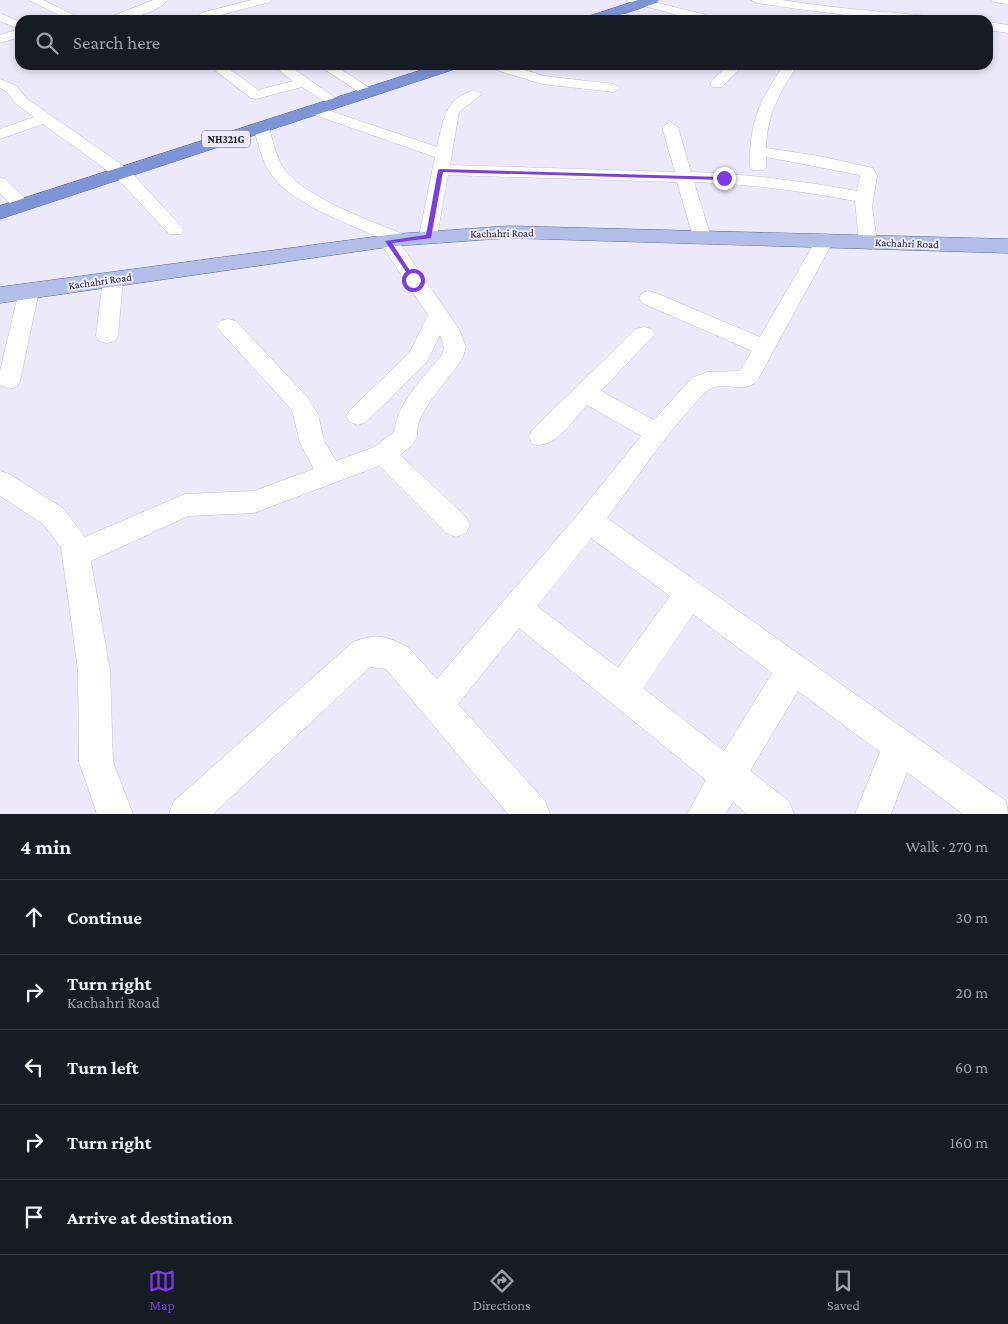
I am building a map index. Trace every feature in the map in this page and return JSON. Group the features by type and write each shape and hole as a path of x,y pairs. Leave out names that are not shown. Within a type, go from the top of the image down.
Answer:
{"highway":[{"path":"606,15 642,1"},
{"name":"NH321G","path":"0,212 437,70"}],"main road":[{"name":"Kachahri Road","path":"0,295 395,240 428,236 509,232 1008,246"}],"street":[{"path":"34,0 68,15"},
{"path":"126,15 143,10 162,0"},
{"path":"204,15 206,0"},
{"path":"213,15 266,0"},
{"path":"757,0 832,15"},
{"path":"998,0 1008,1"},
{"path":"642,1 692,15"},
{"path":"234,8 245,15"},
{"path":"0,17 15,24"},
{"path":"993,26 1008,28"},
{"path":"0,39 15,34"},
{"path":"222,70 256,95 304,82"},
{"path":"286,70 336,103"},
{"path":"333,70 369,92"},
{"path":"511,70 542,80 614,88"},
{"path":"717,84 731,70"},
{"path":"759,181 757,151 760,120 770,94 787,70"},
{"path":"0,83 12,89 21,102 122,173 175,230"},
{"path":"428,236 454,108 475,94"},
{"path":"314,110 442,162 759,181 806,186 865,198"},
{"path":"0,134 45,118"},
{"path":"78,554 185,505 213,502 233,504 254,502 383,454 406,437 411,412 455,352 454,340 395,240 334,211 285,180 277,172 261,127"},
{"path":"670,127 702,237"},
{"path":"757,151 864,170 869,176 865,198 864,224 868,242"},
{"path":"0,183 22,206"},
{"path":"437,704 694,390 707,380 744,380 765,348 825,240"},
{"path":"107,336 113,279"},
{"path":"9,381 29,291"},
{"path":"649,298 765,348"},
{"path":"358,416 419,356 438,315"},
{"path":"228,326 300,404 306,414 312,443 330,474"},
{"path":"541,437 644,334"},
{"path":"584,393 657,433"},
{"path":"383,454 456,525"},
{"path":"0,482 53,516 74,543 78,554 94,670 95,754 115,814"},
{"path":"588,521 994,814"},
{"path":"621,692 689,594"},
{"path":"516,608 776,814"},
{"path":"187,814 316,694 368,651 385,652 397,658 532,814"},
{"path":"705,814 793,668"},
{"path":"873,814 900,745"}],"route":[{"path":"413,280 388,241 428,236 440,170 724,178"}]}
